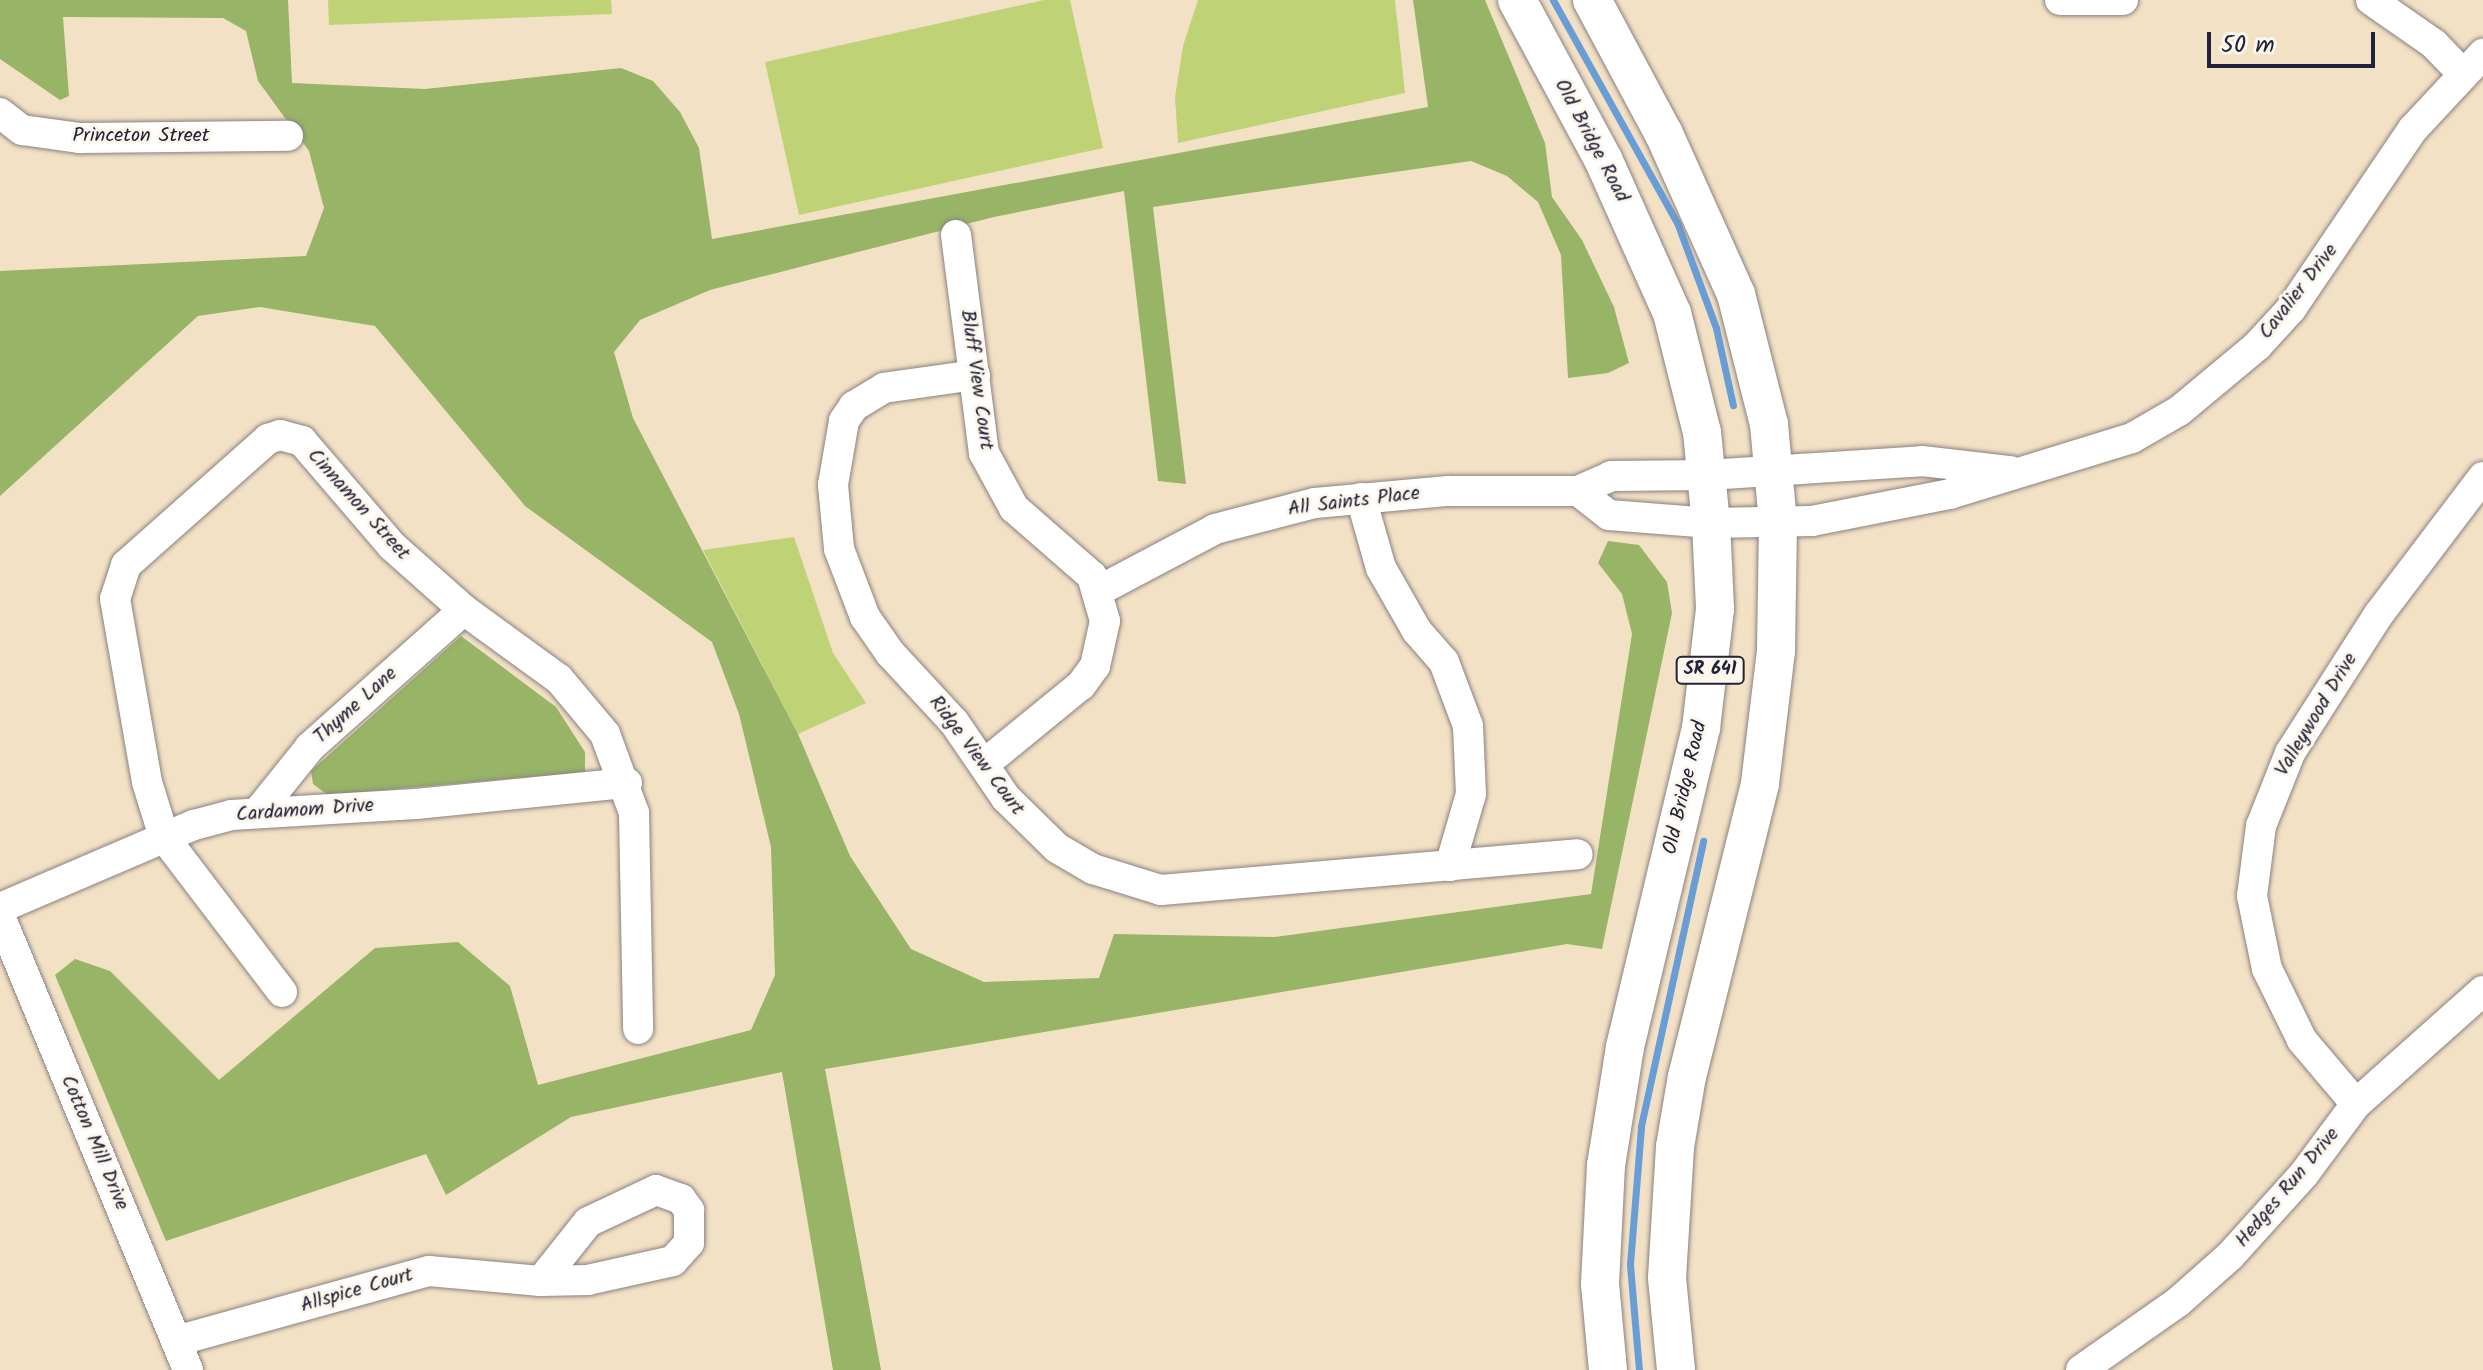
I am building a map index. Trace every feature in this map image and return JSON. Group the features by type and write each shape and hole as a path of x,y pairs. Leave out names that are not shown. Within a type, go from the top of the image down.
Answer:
{"main road":[{"name":"Old Bridge Road","path":"1517,0 1603,159 1672,313 1693,389 1708,475 1715,609 1701,728 1625,1047 1606,1165 1600,1284 1608,1370"},
{"name":"SR 641","path":"1592,0 1664,134 1736,294 1755,358 1774,470 1778,523 1776,651 1760,784 1687,1076 1675,1147 1667,1278 1676,1370"}],"street":[{"path":"2060,0 2123,0"},
{"path":"2371,0 2424,36 2473,63"},
{"name":"Cavalier Drive","path":"1711,523 1778,523 1908,504 2011,471 2078,458 2132,438 2220,380 2291,309 2413,129 2473,63"},
{"name":"Princeton Street","path":"0,113 22,130 80,138 288,136"},
{"name":"Bluff View Court","path":"956,235 984,453 1014,508 1040,535 1079,562 1100,590"},
{"name":"Ridge View Court","path":"975,375 867,395 844,421 833,485 839,549 865,617 984,764 1006,798 1057,848 1127,882 1161,890 1577,854"},
{"name":"Cinnamon Street","path":"282,992 164,837 153,812 115,599 126,565 268,439 280,435 302,441 392,546 464,610 559,679 584,705 605,734 627,783 634,813 638,1029"},
{"name":"Cavalier Drive","path":"1708,475 1943,461 2011,471"},
{"name":"All Saints Place","path":"1100,590 1215,529 1289,508 1361,498 1578,491 1611,476 1708,475"},
{"name":"Valleywood Drive","path":"2356,1104 2302,1040 2267,969 2252,896 2261,826 2273,788 2306,727 2379,614 2483,477"},
{"path":"1578,491 1609,515 1711,523"},
{"path":"1361,498 1381,568 1417,631 1444,662 1468,726 1471,794 1450,866"},
{"path":"984,764 1081,685 1095,666 1105,621 1100,590"},
{"name":"Thyme Lane","path":"258,812 310,747 464,610"},
{"name":"Cardamom Drive","path":"0,908 194,825 258,812 416,804 627,783"},
{"name":"Cotton Mill Drive","path":"0,916 188,1370"},
{"name":"Hedges Run Drive","path":"2087,1369 2178,1302 2230,1256 2304,1174 2356,1104 2483,991"},
{"name":"Allspice Court","path":"176,1341 429,1271 541,1281 588,1280 673,1261 689,1243 689,1210 681,1199 656,1190 613,1206 566,1243 541,1281"}],"green space":[{"path":"0,0 288,0 292,83 425,89 621,68 653,81 680,112 699,148 712,239 1428,107 1413,0 1485,0 1545,143 1552,197 1582,240 1614,307 1629,363 1608,373 1568,378 1561,255 1538,202 1507,176 1471,161 1153,207 1186,484 1158,481 1124,191 994,217 710,290 640,320 614,352 633,418 798,734 850,856 911,949 984,982 1099,978 1114,934 1275,937 1591,894 1632,634 1622,594 1598,563 1608,541 1639,545 1667,582 1672,613 1602,949 1567,944 825,1069 881,1370 833,1370 782,1072 571,1117 446,1195 426,1154 166,1241 55,975 75,959 110,971 219,1080 375,948 458,942 510,986 538,1085 751,1030 775,975 771,847 739,714 712,642 525,506 375,326 260,307 198,316 0,496 0,271 306,256 324,208 309,151 258,81 246,31 223,18 63,17 69,96 60,100 0,59"},
{"path":"328,0 611,0 612,14 329,25"},
{"path":"1044,0 1070,0 1103,148 799,215 765,62"},
{"path":"1198,0 1395,0 1405,93 1178,143 1175,97 1183,46"},
{"path":"794,537 833,653 866,703 798,734 703,550"},
{"path":"461,636 556,707 585,752 585,772 328,795 313,784 311,771"}],"waterway":[{"path":"1553,0 1678,225 1716,328 1733,405"},
{"path":"1639,1370 1630,1264 1641,1126 1703,841"}]}
